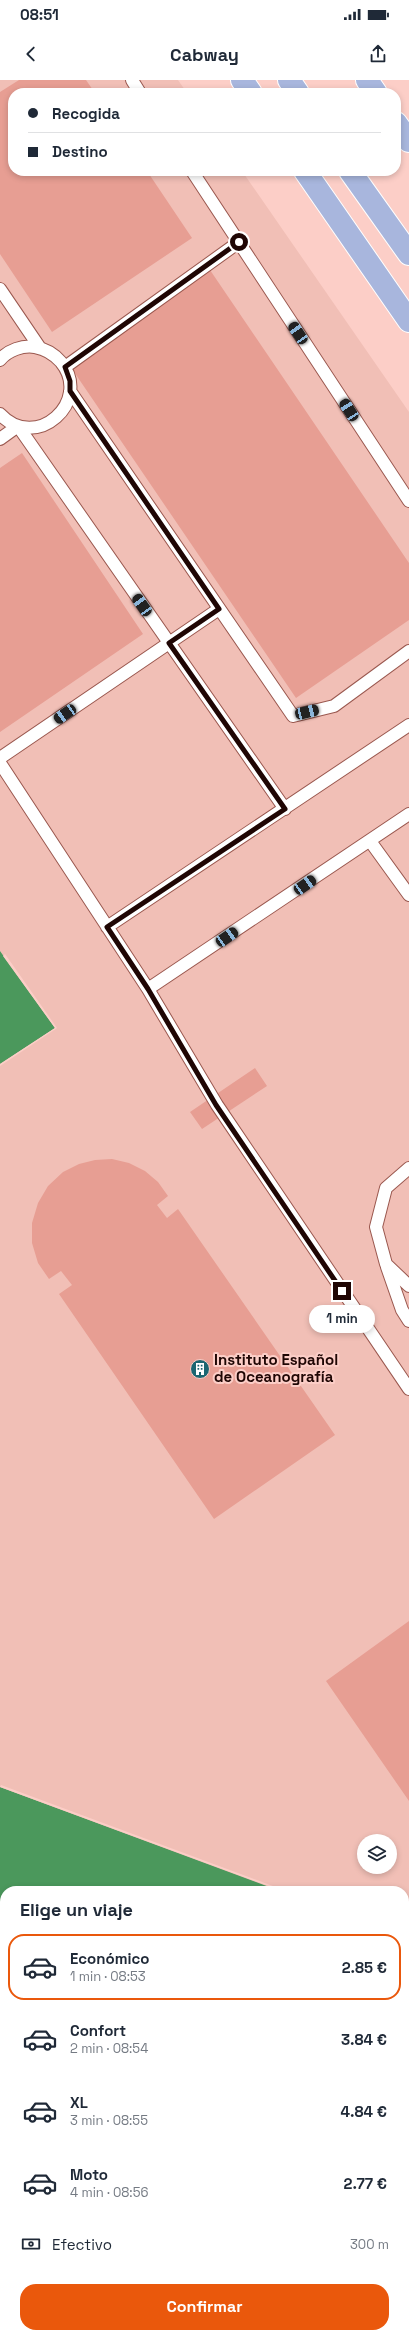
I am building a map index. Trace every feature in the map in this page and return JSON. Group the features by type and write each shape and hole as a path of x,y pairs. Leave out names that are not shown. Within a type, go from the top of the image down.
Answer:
{"main road":[{"path":"401,129 409,141"},
{"path":"308,176 409,321"},
{"path":"354,176 409,254"}],"lane":[{"path":"195,176 409,501"},
{"path":"65,367 239,242"},
{"path":"0,290 40,348"},
{"path":"0,360 14,350 28,346 40,348 56,356 65,367 70,381 70,391 64,410 53,420 42,426 30,428 18,426 5,420 0,414"},
{"path":"70,391 293,716 334,706 409,651"},
{"path":"0,439 18,426"},
{"path":"18,426 285,809"},
{"path":"0,758 219,609"},
{"path":"107,927 409,725"},
{"path":"0,763 148,989 216,1105 409,1389"},
{"path":"148,989 409,814"},
{"path":"370,841 409,895"},
{"path":"409,1168 386,1188 376,1227 386,1264 402,1310 409,1321"},
{"path":"386,1264 409,1286"}],"shaded area":[{"path":"0,80 178,80 184,88 8,88 8,176 245,176 409,412 409,1886 267,1886 0,1787 0,1064 55,1028 0,951"},
{"path":"0,951 55,1028 0,1064"},
{"path":"0,1787 267,1886 0,1886"}],"pier":[{"path":"5,954 57,1028 0,1066 0,1064 55,1028 3,956"},
{"path":"1,1785 273,1886 268,1886 0,1787"}],"building":[{"path":"19,80 86,80 92,88 8,88 8,176 150,176 192,238 52,332 0,254 0,92"},
{"path":"210,270 409,563 409,620 296,698 70,366"},
{"path":"22,453 143,634 0,732 0,468"},
{"path":"255,1068 267,1086 202,1129 190,1112"},
{"name":"Instituto Español de Oceanografía","path":"112,1159 129,1163 145,1171 158,1182 168,1196 157,1205 167,1218 178,1209 335,1435 214,1519 59,1294 72,1285 61,1271 49,1279 38,1263 32,1243 32,1223 38,1203 48,1186 63,1172 79,1164 95,1160"},
{"path":"409,1621 409,1801 326,1681"}],"place":[{"name":"Instituto Español de Oceanografía","path":"200,1369"}],"route":[{"path":"239,242 65,367 70,381 70,391 219,609 169,643 285,809 107,927 148,989 216,1105 342,1291"}]}
